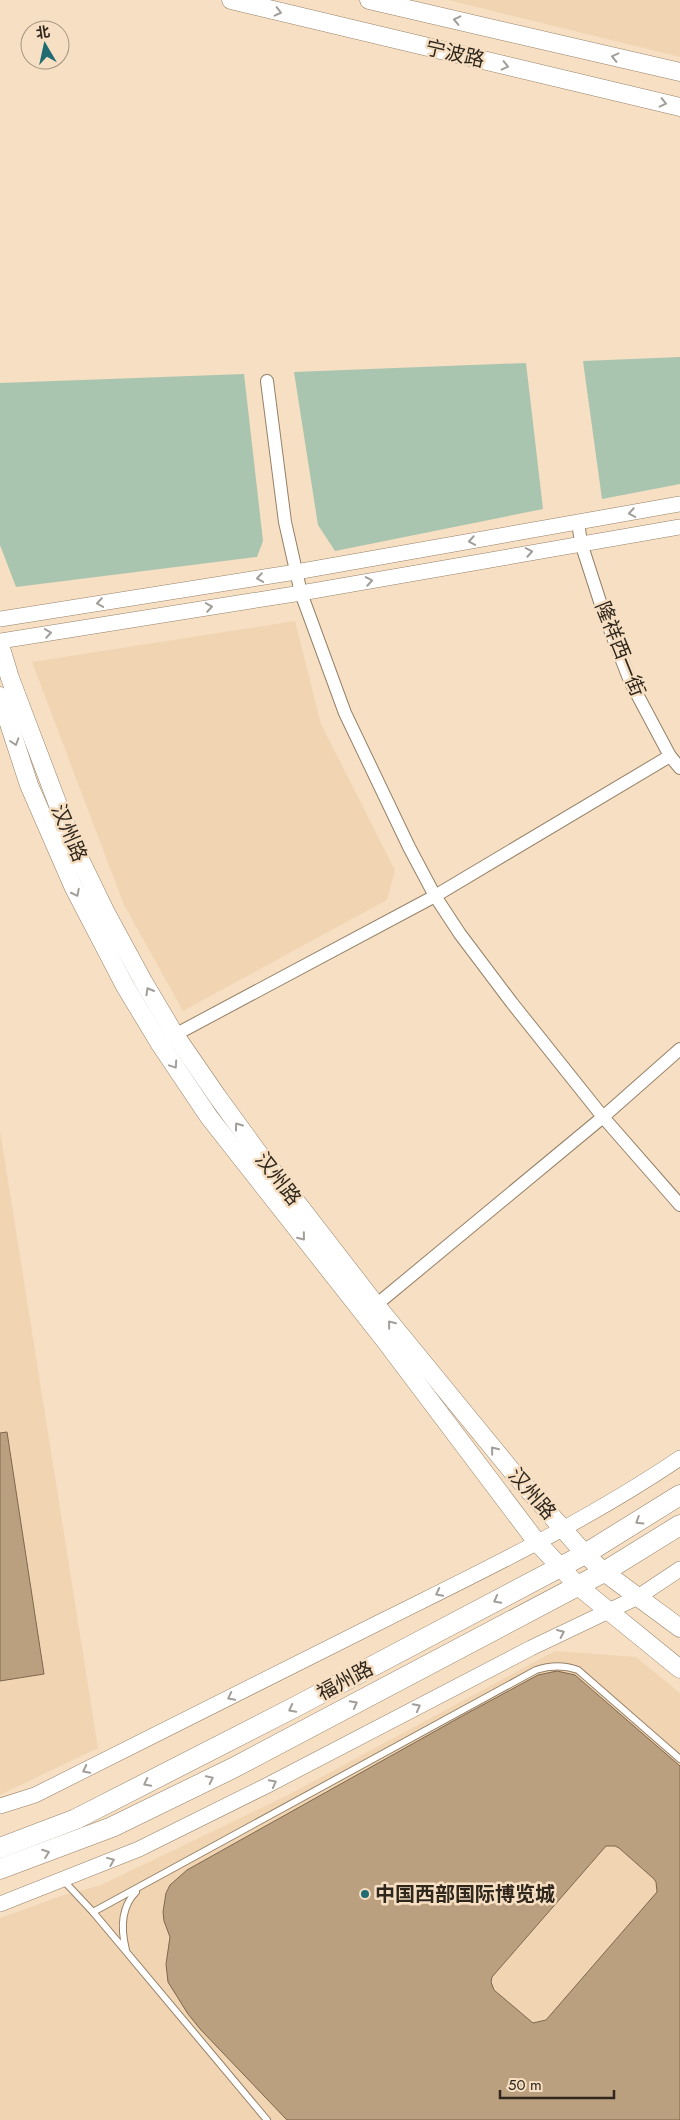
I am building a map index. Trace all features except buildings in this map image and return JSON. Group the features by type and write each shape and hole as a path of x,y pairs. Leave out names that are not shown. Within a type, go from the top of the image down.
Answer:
{"main road":[{"name":"宁波路","path":"231,0 680,107"},
{"name":"宁波路","path":"369,0 680,72"},
{"name":"汉州路","path":"0,645 74,847 167,1040 215,1125 386,1342 536,1541 578,1586 680,1669"},
{"name":"汉州路","path":"0,696 29,785 73,886 125,986 376,1304 511,1470 604,1572 680,1628"},
{"name":"福州路","path":"0,1848 76,1819 295,1707 586,1554 680,1495"},
{"name":"福州路","path":"0,1869 121,1823 250,1759 604,1572 680,1525"}],"street":[{"path":"267,381 286,522 301,593 345,713 408,847 435,896 460,934 512,1003 603,1116 680,1205"},
{"path":"0,619 296,572 680,504"},
{"name":"隆祥西一街","path":"578,522 581,543 604,614 630,681 670,756 680,768"},
{"path":"0,641 301,593 680,527"},
{"path":"167,1040 435,896 670,756"},
{"path":"376,1304 603,1116 680,1049"},
{"name":"福州路","path":"0,1806 35,1795 465,1580 536,1541 564,1530 680,1458"},
{"path":"0,1904 140,1849 284,1777 531,1648 638,1597 680,1569"}],"lane":[{"path":"93,1912 528,1675 546,1667 569,1667 578,1670 680,1759"},
{"path":"63,1880 93,1912 267,2120"},
{"path":"126,1952 122,1934 125,1910 130,1898 142,1886"}],"shaded area":[{"path":"448,0 680,0 680,57"},
{"path":"295,621 321,724 395,870 387,900 183,1011 124,905 32,662"},
{"path":"0,1130 98,1748 0,1795"},
{"name":"中国西部国际博览城","path":"555,1651 636,1657 680,1693 680,2120 0,2120 0,1918 61,1896 101,1885 288,1795"}],"green space":[{"path":"680,357 680,484 602,499 583,361"},
{"path":"526,363 543,509 335,551 318,525 294,372"},
{"path":"244,374 263,541 257,557 16,587 0,545 0,383"}],"place":[{"name":"中国西部国际博览城","path":"365,1894"}]}
